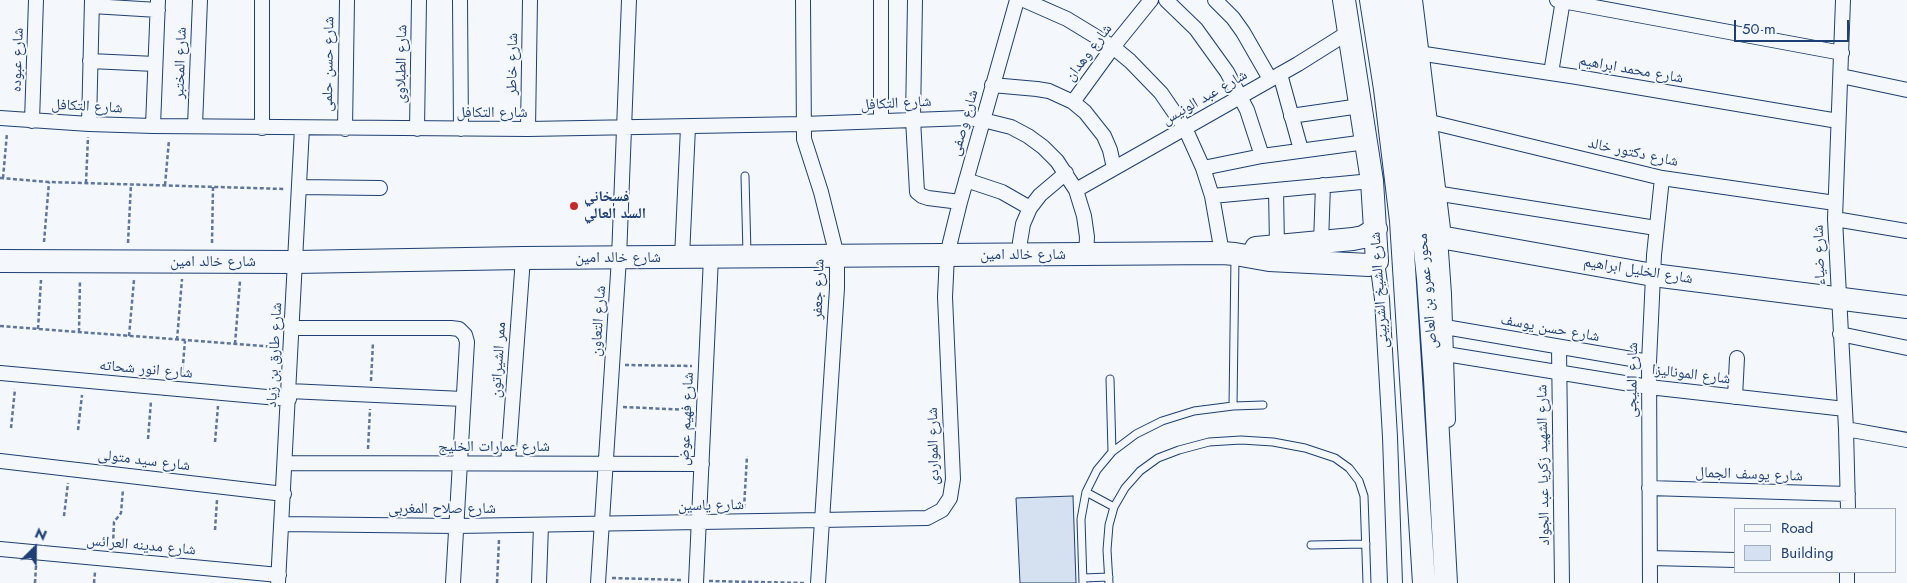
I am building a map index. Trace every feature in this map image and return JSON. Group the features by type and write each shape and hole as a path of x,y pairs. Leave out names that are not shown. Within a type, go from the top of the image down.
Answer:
{"main road":[{"name":"شارع الشيخ الشربينى","path":"1344,0 1372,181 1377,261"},
{"name":"محور عمرو بن العاص","path":"1371,0 1385,89 1401,221 1424,583"},
{"name":"محور عمرو بن العاص","path":"1391,0 1412,139 1428,278 1446,583"},
{"path":"1410,0 1440,237"},
{"name":"شارع خالد امين","path":"1229,254 1249,249 1321,243 1363,237 1376,229"},
{"name":"شارع الخليل ابراهيم","path":"1440,237 1653,275 1907,306"},
{"name":"شارع خالد امين","path":"0,261 296,262 523,258 1086,254 1229,254 1269,260 1369,265 1377,261"}],"street":[{"name":"شارع عبوده","path":"32,121 36,0"},
{"name":"شارع المختبر","path":"195,126 200,0"},
{"path":"262,0 262,128"},
{"name":"شارع حسن حلمى","path":"345,128 346,0"},
{"name":"شارع الطبلاوى","path":"417,129 420,0"},
{"path":"460,0 460,129"},
{"name":"شارع خاطر","path":"528,129 530,0"},
{"name":"شارع التعاون","path":"598,580 619,258 629,0"},
{"name":"شارع جعفر","path":"803,0 803,124 805,146 821,192 837,256 837,288 818,583"},
{"path":"880,0 881,120"},
{"path":"915,0 913,119 917,192 928,198 960,202"},
{"name":"شارع وصفى","path":"947,255 992,85 1017,0"},
{"path":"1024,0 1066,19 1113,47 1156,87 1185,128 1204,168 1229,254"},
{"name":"شارع وهدان","path":"1073,102 1113,47 1151,0"},
{"path":"1166,0 1196,29 1213,50 1241,96 1253,125 1262,156"},
{"path":"1215,0 1233,18 1275,76 1291,116 1301,150"},
{"path":"1551,73 1561,0 1842,53"},
{"name":"شارع ضياء","path":"1843,0 1835,218 1846,429 1848,508"},
{"path":"89,124 92,3 158,5 153,126"},
{"name":"شارع عبد الونيس","path":"1076,190 1241,96 1348,32"},
{"name":"شارع محمد ابراهيم","path":"1418,53 1551,73 1838,121"},
{"path":"90,62 155,64"},
{"path":"1841,76 1907,90"},
{"path":"992,85 1037,88 1073,102 1085,112 1104,136 1114,168"},
{"path":"1291,116 1360,106"},
{"name":"شارع التكافل","path":"4,119 153,126 417,129 688,127 951,117 983,120 1011,127 1028,136 1043,147 1066,173 1076,190 1084,216 1087,237 1086,254"},
{"name":"شارع دكتور خالد","path":"1426,121 1662,178 1835,202"},
{"path":"682,257 688,127"},
{"name":"شارع طارق بن زياد","path":"278,579 286,463 302,128"},
{"path":"1204,168 1262,156 1366,142"},
{"path":"1021,255 1020,242 1023,224 1030,208 1040,195 1066,173"},
{"name":"شارع المليجى","path":"1650,583 1649,362 1656,228 1662,178"},
{"path":"966,180 1002,192 1030,208"},
{"path":"1212,196 1372,181"},
{"path":"1321,243 1323,185"},
{"path":"299,188 380,188"},
{"path":"1276,190 1277,246"},
{"path":"1434,193 1656,228"},
{"path":"1835,218 1907,232"},
{"path":"1440,237 1455,583"},
{"name":"شارع المواردى","path":"821,520 927,518 942,510 950,498 953,479 945,297 947,255"},
{"name":"شارع فهيم عوض","path":"696,582 710,257"},
{"name":"ممر الشيراتون","path":"508,463 523,258"},
{"name":"شارع الشيخ الشربينى","path":"1377,261 1382,299 1390,427 1395,583"},
{"name":"شارع حسن يوسف","path":"1445,327 1649,362"},
{"path":"292,328 451,328 459,329 465,335 453,583"},
{"path":"1840,334 1907,348"},
{"name":"شارع الشهيد زكريا عبد الجواد","path":"1559,348 1562,583"},
{"name":"شارع الموناليزا","path":"1446,354 1649,387 1845,409"},
{"path":"1735,397 1737,358"},
{"name":"شارع انور شحاته","path":"0,373 219,392 463,399"},
{"path":"1846,429 1907,440"},
{"name":"شارع سيد متولى","path":"0,461 284,494"},
{"name":"شارع عمارات الخليج","path":"286,463 702,464"},
{"name":"شارع يوسف الجمال","path":"1649,488 1848,494"},
{"name":"شارع ياسين","path":"602,524 821,520"},
{"name":"شارع صلاح المغربى","path":"282,524 456,526 602,524"},
{"path":"538,583 541,525"},
{"name":"شارع مدينه العرائس","path":"0,549 278,579"},
{"path":"1650,558 1734,560"}],"lane":[{"path":"745,176 747,257"},
{"path":"1229,254 1233,406"},
{"path":"1110,379 1112,452"},
{"path":"1263,404 1194,411 1162,421 1136,434 1112,452 1097,470 1086,492 1081,519 1083,580 1109,580 1107,550 1109,524 1114,507 1140,471 1158,458 1179,450 1209,442 1241,440 1273,442 1312,450 1335,458 1349,468 1359,481 1364,496 1368,583"},
{"path":"1086,492 1114,507"},
{"path":"1311,545 1366,544"}],"path":[{"path":"4,119 2,178 49,182 299,188"},
{"path":"86,183 89,124"},
{"path":"166,185 170,126"},
{"path":"38,329 49,182"},
{"path":"130,336 131,184"},
{"path":"212,262 213,187"},
{"path":"79,332 81,261"},
{"path":"177,340 183,262"},
{"path":"235,344 241,262"},
{"path":"0,326 291,348"},
{"path":"181,389 185,340"},
{"path":"612,365 706,366"},
{"path":"11,428 16,375"},
{"path":"78,430 84,381"},
{"path":"148,439 152,387"},
{"path":"215,442 219,392"},
{"path":"610,406 704,410"},
{"path":"744,522 747,456"},
{"path":"64,516 70,469"},
{"path":"112,560 114,522 122,512 124,475"},
{"path":"215,530 218,486"},
{"path":"497,583 500,526"},
{"path":"598,580 818,583"}],"building":[{"path":"1073,496 1076,583 1020,583 1016,498"}],"place":[{"name":"فسخاني السد العالي","path":"574,206"}]}
